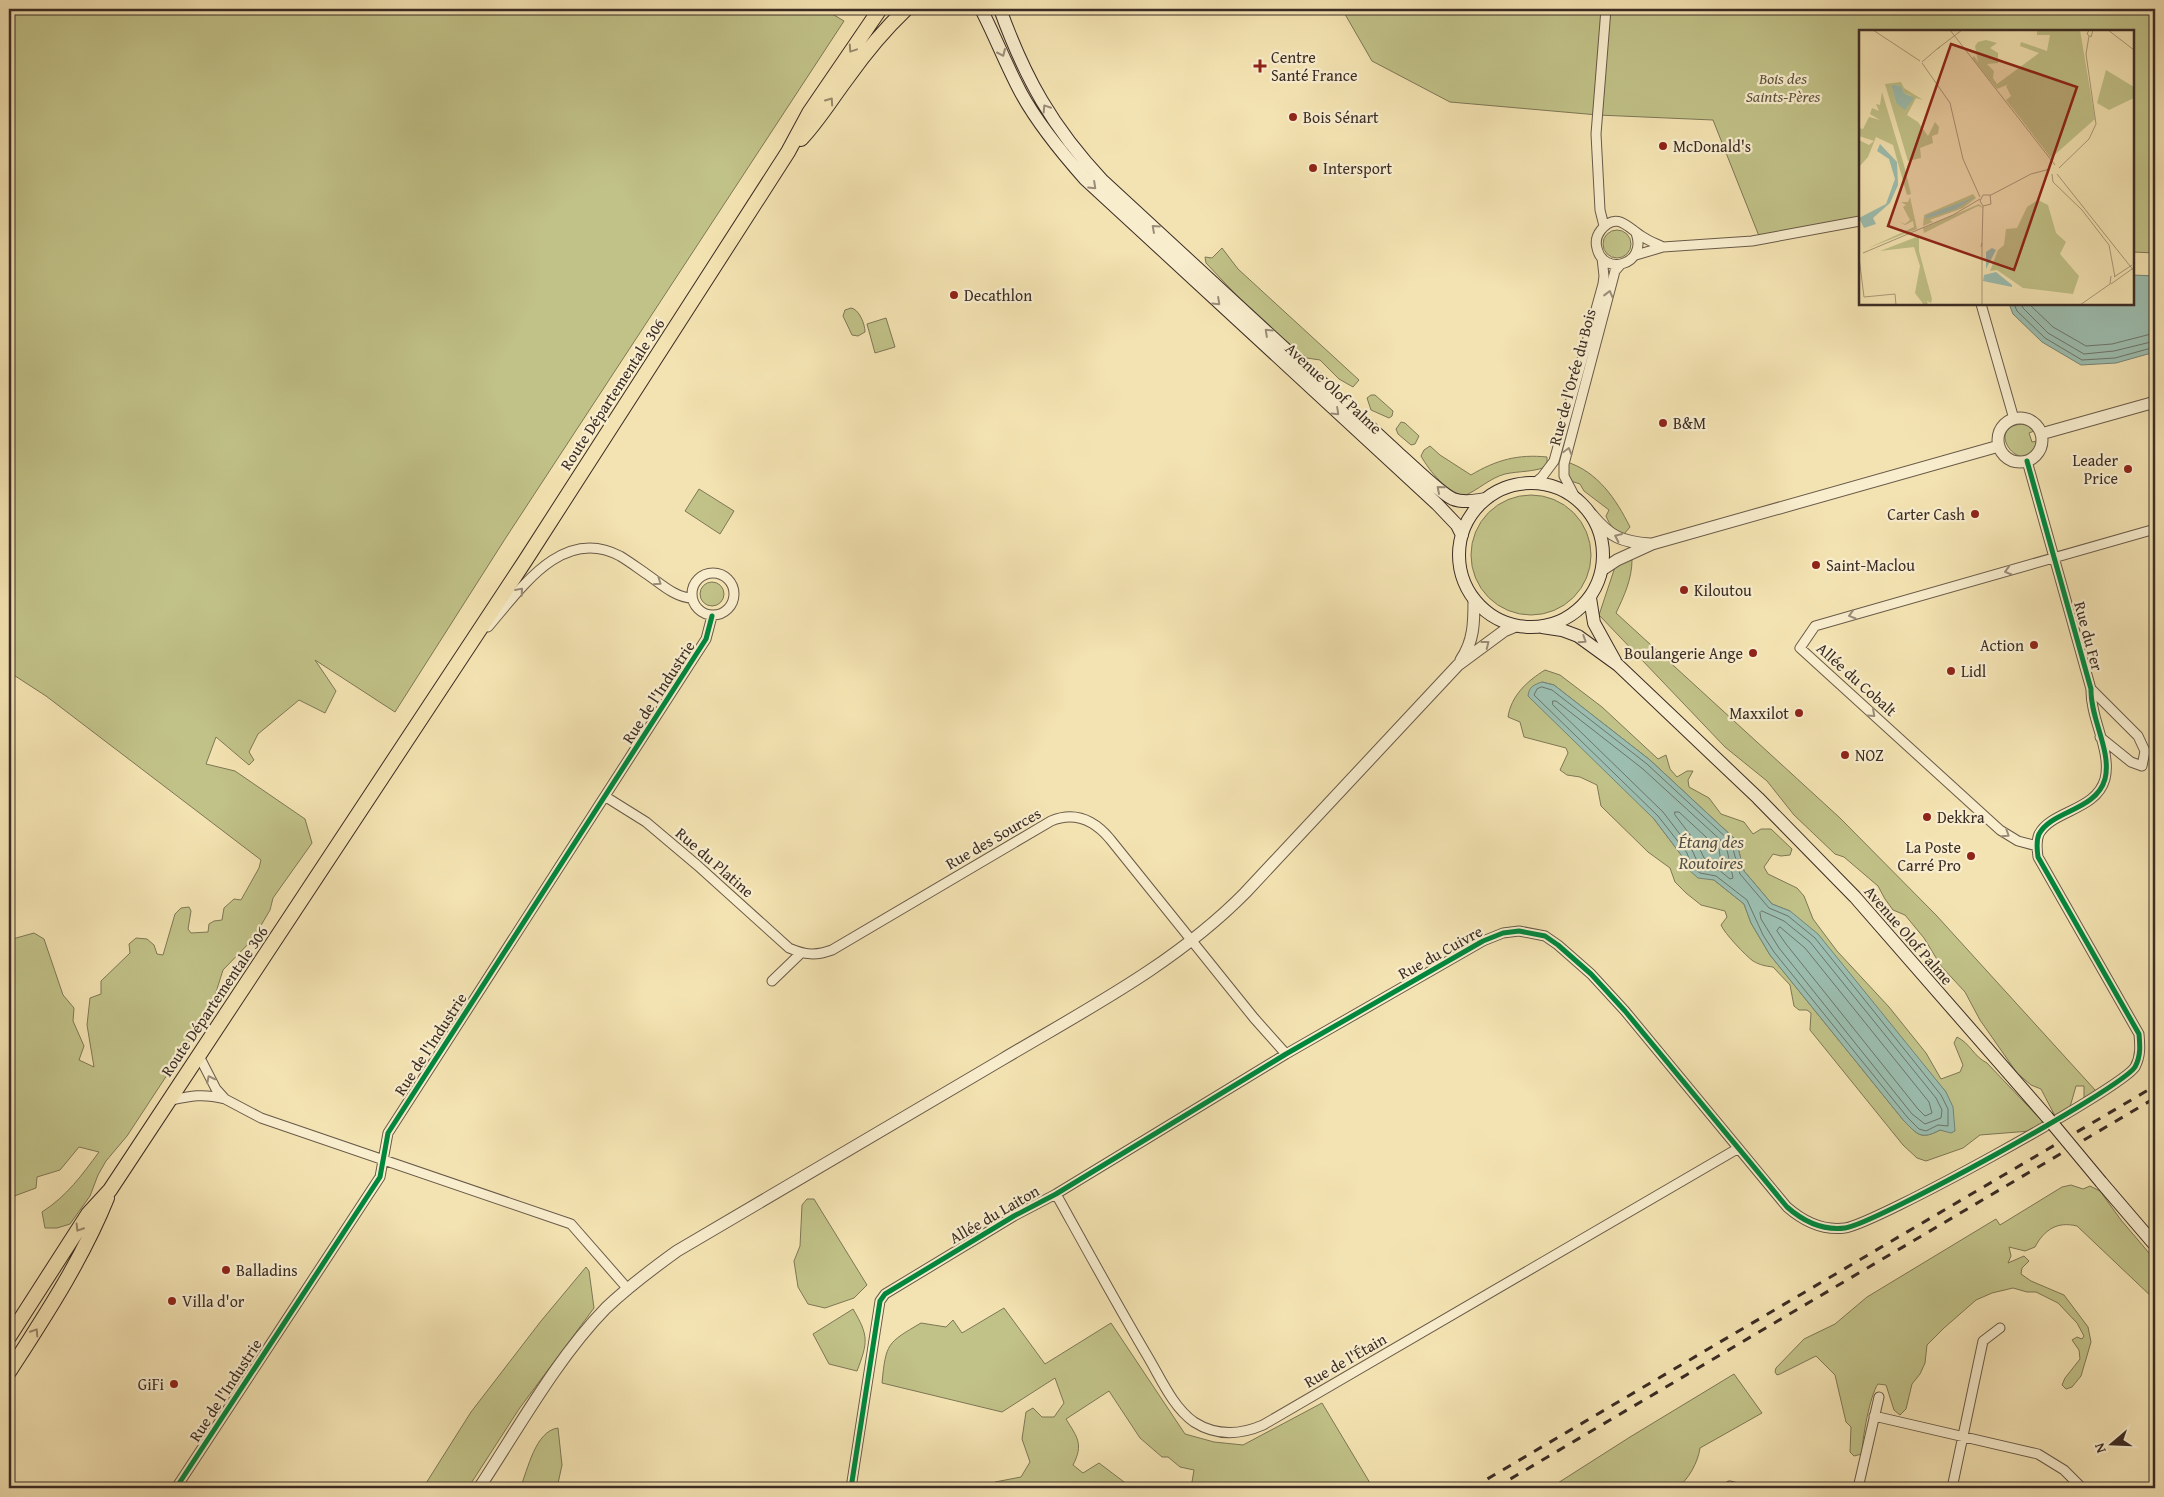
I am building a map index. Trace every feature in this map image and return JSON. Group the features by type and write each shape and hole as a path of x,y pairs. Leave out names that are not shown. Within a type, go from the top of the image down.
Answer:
{"main road":[{"name":"Route Départementale 306","path":"9,1337 88,1214 110,1190 167,1101 199,1056 433,702 788,152 809,113 880,9"},
{"name":"Route Départementale 306","path":"788,152 812,127 880,36 906,9"},
{"path":"981,9 1021,93 1050,137 1085,179 1186,264"},
{"path":"1000,9 1035,91 1069,142 1103,180 1186,264"},
{"name":"Avenue Olof Palme","path":"1186,264 1398,453 1447,494 1461,501 1473,502 1485,499"},
{"name":"Avenue Olof Palme","path":"1186,264 1436,504 1457,525 1462,535"},
{"path":"1536,482 1556,487 1575,497 1592,515 1603,542 1602,570 1598,585 1590,598 1569,617 1542,627 1516,626 1493,617 1474,600 1465,585 1460,569 1459,552 1462,535 1471,515 1485,499 1509,486 1536,482"},
{"name":"Avenue Olof Palme","path":"1590,598 1594,623 1618,665"},
{"name":"Avenue Olof Palme","path":"1542,627 1562,630 1578,636 1618,665 1758,798 1855,897 2155,1244"},
{"path":"9,1372 57,1296 95,1228 110,1190"}],"street":[{"path":"1606,9 1596,134 1600,210 1604,226 1596,240 1598,253 1602,258 1608,262 1621,264 1626,263 1636,254 1663,247 1740,243 1859,221"},
{"path":"1604,226 1618,222 1625,223 1636,233 1663,247"},
{"path":"1636,233 1639,244 1636,254"},
{"name":"Rue de l'Orée du Bois","path":"1536,482 1550,469 1554,461 1603,284 1602,258"},
{"name":"Rue de l'Orée du Bois","path":"1575,497 1564,476 1564,464 1615,271 1621,264"},
{"path":"1981,305 2014,419"},
{"path":"2042,434 2155,402"},
{"path":"2014,419 2031,421 2042,434 2040,451 2027,461 2010,460 1999,446 2001,430 2014,419"},
{"path":"1602,570 1617,560 1652,544 1999,446"},
{"name":"Rue du Fer","path":"2027,461 2091,689 2090,702 2106,767 2105,779 2095,797 2045,826 2038,835 2037,846"},
{"path":"1592,515 1602,528 1621,540 1652,544"},
{"path":"2055,558 2155,529"},
{"path":"464,654 534,574 560,555 572,551 588,548 618,556 672,591 685,598 692,598"},
{"name":"Allée du Cobalt","path":"2037,846 2018,842 2000,830 1800,648 1815,626 2055,558"},
{"path":"713,572 722,574 730,580 734,589 734,599 730,608 722,614 712,616 703,613 696,607 692,598 692,588 696,580 704,574 713,572"},
{"path":"1458,665 1471,643 1474,600"},
{"name":"Rue de l'Industrie","path":"176,1488 380,1177 388,1133 706,640 712,616"},
{"path":"479,1488 576,1343 605,1309 627,1288 677,1251 1132,982 1193,941 1245,893 1458,665 1504,631 1516,626"},
{"path":"2091,689 2132,727 2138,736 2145,751 2142,766 2131,762 2100,737"},
{"name":"Rue du Platine","path":"606,797 646,822 697,864 790,948 801,953"},
{"name":"Rue des Sources","path":"801,953 813,955 832,950 1051,821 1072,816 1084,818 1101,827 1254,1018 1286,1054"},
{"name":"Rue du Cuivre","path":"1286,1054 1483,941 1511,931 1532,932 1545,936 1558,945 1591,974 1787,1207 1798,1217 1820,1227 1850,1227 1931,1189 2064,1116 2126,1077 2136,1066 2141,1049 2139,1034 2044,869 2038,857 2037,846"},
{"path":"772,980 801,953"},
{"name":"Allée du Laiton","path":"852,1488 880,1301 885,1294 1014,1216 1056,1194 1286,1054"},
{"path":"199,1056 216,1090 225,1099"},
{"path":"167,1101 207,1094 225,1099 260,1118 383,1158 572,1224 627,1288"},
{"name":"Rue de l'Étain","path":"1056,1194 1134,1333 1181,1410 1204,1427 1226,1433 1241,1433 1263,1425 1737,1148"},
{"path":"1952,1488 1984,1341 2000,1328"},
{"path":"1858,1488 1880,1397"},
{"path":"1874,1416 2038,1454 2064,1470 2082,1488"},
{"path":"1729,1488 1730,1486 1738,1488"}],"green space":[{"path":"9,9 824,9 844,21 505,539 395,712 315,660 336,691 325,713 299,700 258,734 249,752 254,760 249,765 216,737 206,764 235,771 305,819 312,843 273,898 270,910 253,939 223,970 211,1008 127,1136 106,1161 90,1196 70,1224 57,1228 45,1228 42,1212 67,1192 99,1152 79,1147 60,1170 37,1177 36,1188 9,1198 9,940 34,933 44,939 63,995 74,1008 73,1021 84,1046 79,1060 94,1067 87,1025 90,998 101,994 101,981 130,953 129,944 136,938 147,939 154,945 157,954 163,955 175,914 181,908 189,907 191,911 188,929 191,933 208,932 209,924 222,920 224,908 234,899 241,900 259,868 261,860 46,696 9,672"},
{"name":"Bois des Saints-Pères","path":"1342,9 2155,9 2155,253 2134,252 2134,30 1859,30 1859,218 1759,236 1713,120 1598,115 1450,102 1372,61"},
{"path":"1617,230 1627,234 1631,244 1627,254 1617,258 1607,254 1603,244 1607,234"},
{"path":"1222,248 1238,269 1359,380 1353,387 1339,379 1320,360 1307,358 1259,319 1206,263 1205,257 1212,258"},
{"path":"851,308 857,311 864,325 865,332 858,336 852,335 843,316 845,310"},
{"path":"886,318 895,347 875,353 867,324"},
{"path":"1375,395 1393,411 1392,416 1389,418 1371,410 1367,398"},
{"path":"1401,422 1405,423 1419,436 1415,444 1411,445 1398,434 1396,429"},
{"path":"2022,424 2027,425 2034,431 2029,433 2032,442 2037,441 2032,452 2025,457 2017,455 2010,450 2005,434 2010,428"},
{"path":"1430,446 1440,455 1471,475 1489,465 1517,457 1547,457 1547,466 1505,474 1464,496 1457,494 1445,485 1425,462 1421,456 1424,450"},
{"path":"1567,462 1588,472 1605,488 1619,506 1630,527 1624,534 1615,529 1609,522 1606,516 1609,510 1584,491 1580,484 1565,479"},
{"path":"699,489 734,511 720,534 685,511"},
{"path":"1531,495 1554,499 1574,512 1587,532 1591,555 1587,578 1574,598 1554,611 1531,615 1508,611 1488,598 1475,578 1471,555 1475,532 1488,512 1508,499"},
{"path":"1628,558 1632,560 1631,574 1625,594 1616,613 1840,818 1936,915 2096,1091 2084,1098 2084,1086 2076,1086 2070,1107 2055,1116 2041,1089 2031,1085 2017,1073 1980,1020 1965,992 1941,966 1924,938 1905,915 1893,910 1878,886 1844,857 1835,854 1794,815 1767,781 1725,747 1599,615 1616,564"},
{"path":"712,582 717,583 723,589 723,599 717,605 712,606 707,605 701,599 700,594 701,589 707,583"},
{"path":"1545,670 1560,675 1602,707 1658,759 1666,755 1670,769 1677,777 1687,771 1693,771 1688,780 1689,787 1709,798 1721,814 1744,822 1753,834 1761,829 1771,829 1792,849 1790,855 1781,856 1773,854 1764,867 1768,874 1797,888 1804,896 1813,919 1837,951 1889,1007 1926,1053 1941,1079 1960,1072 1963,1065 1954,1043 1957,1037 1987,1063 2044,1123 2030,1131 1980,1135 1963,1148 1926,1161 1917,1158 1903,1145 1810,1030 1811,1013 1807,1010 1799,1010 1794,1006 1790,985 1773,967 1753,961 1727,934 1721,925 1727,917 1725,911 1701,905 1686,893 1675,882 1670,868 1648,852 1601,806 1597,785 1580,777 1567,775 1560,770 1568,753 1566,748 1524,737 1520,722 1508,717 1516,696 1538,674","holes":["1542,682 1554,685 1650,760 1736,840 1744,871 1772,904 1790,911 1946,1092 1951,1132 1940,1130 1924,1135 1917,1133 1904,1121 1770,955 1751,923 1744,904 1714,880 1688,869 1682,856 1654,819"]},
{"path":"2071,1185 2083,1189 2090,1186 2100,1191 2121,1220 2155,1260 2155,1305 2154,1299 2077,1226 2063,1225 2052,1228 2035,1247 2025,1251 2009,1247 2011,1256 2008,1263 2024,1256 2029,1261 2022,1268 2021,1274 2031,1281 2064,1295 2088,1327 2091,1342 2081,1376 2072,1387 2066,1389 2062,1385 2065,1378 2080,1359 2079,1350 2072,1340 2077,1337 2082,1339 2084,1336 2077,1323 2058,1303 2036,1292 2027,1292 2013,1288 1992,1293 1976,1300 1927,1345 1925,1363 1920,1374 1912,1384 1906,1409 1900,1415 1894,1410 1886,1385 1878,1384 1872,1397 1867,1418 1862,1454 1854,1456 1850,1452 1851,1427 1846,1422 1835,1375 1816,1356 1780,1374 1777,1375 1775,1372 1776,1368 1804,1339 1835,1324 1867,1297 1996,1219 2000,1225 2062,1187"},
{"path":"807,1199 814,1199 867,1285 854,1298 825,1308 808,1304 798,1287 794,1261 800,1246 802,1205"},
{"path":"586,1267 589,1271 594,1308 519,1409 468,1488 423,1488 471,1412 541,1321"},
{"path":"1004,1308 1045,1364 1111,1323 1185,1434 1214,1442 1243,1445 1322,1403 1373,1488 1184,1488 1192,1482 1194,1470 1180,1467 1168,1457 1162,1457 1140,1438 1109,1391 1066,1419 1079,1446 1073,1465 1083,1473 1099,1463 1132,1488 990,1488 995,1482 1021,1477 1030,1462 1022,1439 1026,1412 1033,1408 1042,1417 1054,1417 1064,1403 1055,1378 1002,1412 882,1383 887,1352 901,1335 921,1323 946,1327 953,1320 962,1333"},
{"path":"853,1309 862,1326 865,1339 865,1346 857,1371 829,1364 813,1334"},
{"path":"1734,1374 1762,1413 1700,1448 1692,1470 1677,1488 1550,1488 1630,1437"},
{"path":"558,1428 562,1465 557,1488 520,1488 533,1452 543,1436"}],"water":[{"path":"2134,275 2155,276 2155,352 2116,363 2081,365 2042,342 2013,314 2009,305 2134,305"},
{"name":"Étang des Routoires","path":"1542,682 1554,685 1650,760 1736,840 1744,871 1772,904 1790,911 1818,934 1946,1092 1953,1107 1955,1131 1951,1133 1940,1130 1924,1135 1917,1133 1904,1121 1770,955 1751,923 1744,904 1714,880 1698,878 1688,869 1682,856 1654,819 1528,696 1529,690 1532,687"}],"railway":[{"path":"1472,1488 2155,1086"},
{"path":"1495,1488 2155,1098"}],"cycle path":[{"path":"851,1488 880,1301 885,1294 1014,1216 1056,1194 1286,1054 1483,941 1503,933 1519,931 1545,936 1591,974 1625,1011 1787,1207 1806,1221 1828,1228 1845,1228 1866,1221 1946,1181 2045,1127 2120,1080 2135,1067 2139,1055 2139,1034 2038,857 2037,843 2039,834 2045,826 2084,804 2100,790 2105,779 2106,757 2094,711 2091,689 2027,461"},
{"path":"176,1488 380,1177 388,1133 706,639 712,616"}],"place":[{"name":"Centre Santé France","path":"1260,66"},
{"name":"Bois Sénart","path":"1293,117"},
{"name":"McDonald's","path":"1663,146"},
{"name":"Intersport","path":"1313,168"},
{"name":"Decathlon","path":"954,295"},
{"name":"B&M","path":"1663,423"},
{"name":"Leader Price","path":"2128,469"},
{"name":"Carter Cash","path":"1975,514"},
{"name":"Saint-Maclou","path":"1816,565"},
{"name":"Kiloutou","path":"1684,590"},
{"name":"Action","path":"2034,645"},
{"name":"Boulangerie Ange","path":"1753,653"},
{"name":"Lidl","path":"1951,671"},
{"name":"Maxxilot","path":"1799,713"},
{"name":"NOZ","path":"1845,755"},
{"name":"Dekkra","path":"1927,817"},
{"name":"La Poste Carré Pro","path":"1971,856"},
{"name":"Balladins","path":"226,1270"},
{"name":"Villa d'or","path":"172,1301"},
{"name":"GiFi","path":"174,1384"}]}
